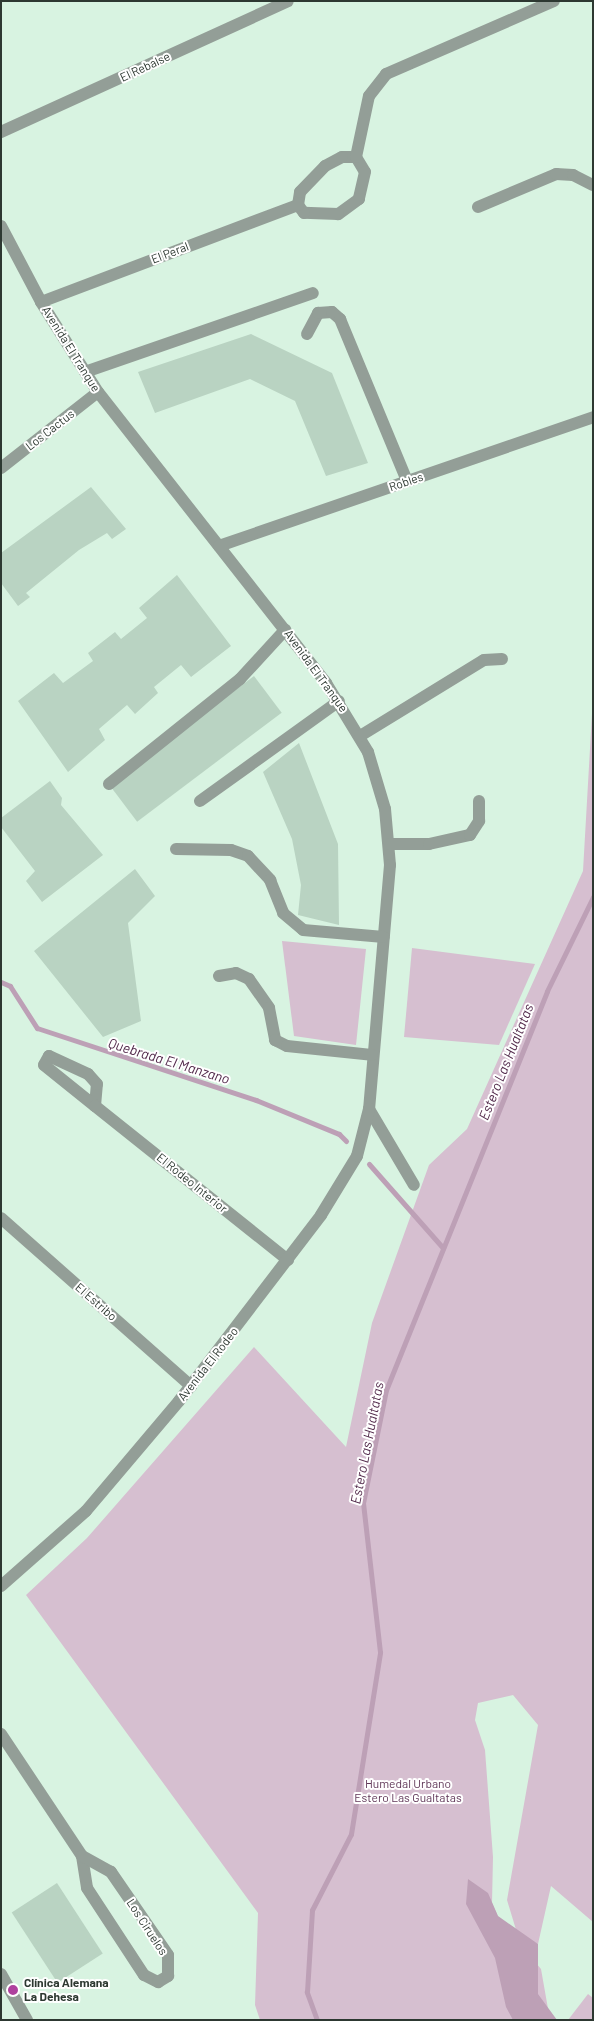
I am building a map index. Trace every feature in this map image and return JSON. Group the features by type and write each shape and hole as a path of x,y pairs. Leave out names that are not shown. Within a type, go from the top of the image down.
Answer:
{"street":[{"path":"356,156 342,157 318,172 300,192 298,205 313,216 349,210 359,199 366,181 356,156 369,96 386,74 554,1"},
{"name":"El Rebalse","path":"1,132 282,2"},
{"path":"478,207 556,174 573,174 593,185"},
{"name":"El Peral","path":"41,302 298,205"},
{"name":"Avenida El Tranque","path":"1,226 41,302 98,392 285,630 338,701 360,736 380,786 389,844 384,937 372,1055 369,1109"},
{"path":"85,372 313,293"},
{"path":"307,334 318,314 332,312 340,320 407,481"},
{"name":"Los Cactus","path":"1,468 98,392"},
{"name":"Robles","path":"219,546 593,417"},
{"path":"109,784 240,679 285,630"},
{"path":"360,736 484,660 502,660"},
{"path":"200,801 338,701"},
{"path":"389,844 428,844 470,835 479,821 479,801"},
{"path":"176,849 231,850 248,856 270,880 283,913 303,930 384,937"},
{"path":"219,976 236,973 249,979 269,1008 270,1025 275,1040 281,1043 372,1055"},
{"name":"El Rodeo Interior","path":"95,1106 288,1260"},
{"path":"369,1109 414,1185"},
{"name":"Avenida El Rodeo","path":"1,1586 96,1500 191,1386 288,1260 357,1156 369,1109"},
{"name":"El Estribo","path":"1,1218 191,1386"},
{"name":"Los Ciruelos","path":"1,1734 82,1856 87,1888 144,1975 158,1982 168,1976 168,1956 111,1872 82,1856"},
{"path":"1,1974 27,2020"}],"green space":[{"name":"Humedal Urbano Estero Las Gualtatas","path":"593,696 593,1922 551,1886 538,1944 517,1933 507,1900 538,1725 513,1695 478,1703 475,1720 485,1750 493,1857 492,1903 500,1921 541,1969 550,2020 260,2020 255,2005 258,1913 26,1595 87,1538 254,1347 346,1447 372,1323 429,1165 467,1129 583,871"},
{"path":"282,941 366,949 356,1045 294,1036"},
{"path":"412,948 535,964 499,1045 404,1037"},
{"path":"588,1994 593,1998 593,2020 568,2020"}],"shaded area":[{"path":"468,1879 488,1893 498,1916 538,1944 538,1994 557,2020 513,2020 506,2007 495,1958 466,1904"}],"building":[{"path":"251,334 332,373 368,463 326,476 295,401 250,379 155,413 138,372"},
{"path":"91,487 126,529 112,539 107,533 79,550 26,593 30,597 18,606 1,583 1,553"},
{"path":"177,575 231,646 191,677 181,665 154,687 158,693 135,714 127,705 99,729 105,740 68,772 18,701 54,673 63,683 93,661 88,653 115,632 121,639 147,618 139,608"},
{"path":"254,676 282,713 137,822 109,785"},
{"path":"299,743 338,844 339,925 298,915 301,885 292,839 263,772"},
{"path":"50,781 62,798 61,805 103,855 42,902 26,881 35,871 1,827 1,818"},
{"path":"135,869 155,896 128,923 141,1021 103,1037 34,951"},
{"path":"57,1883 103,1953 57,1983 12,1912"}],"waterway":[{"name":"Estero Las Hualtatas","path":"317,2020 307,1992 312,1910 351,1834 380,1652 363,1503 386,1390 547,991 593,897"},
{"name":"Quebrada El Manzano","path":"1,982 10,986 37,1028 256,1100 339,1134 346,1141"},
{"name":"Quebrada El Manzano","path":"369,1164 443,1248"}],"place":[{"name":"Clínica Alemana La Dehesa","path":"13,1990"}]}
